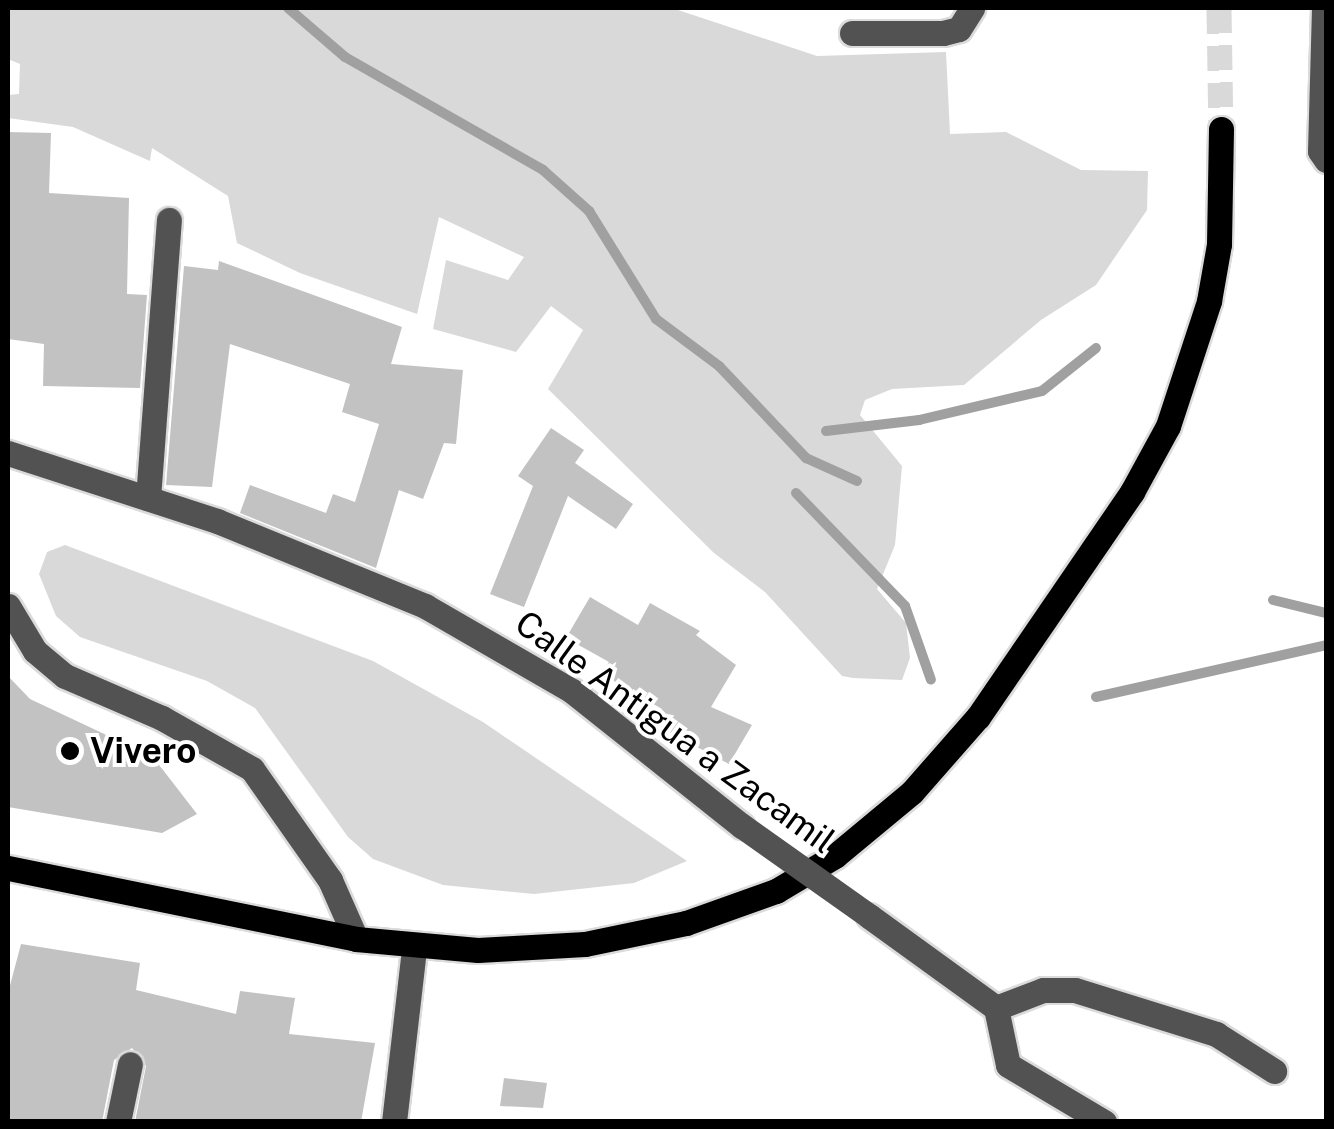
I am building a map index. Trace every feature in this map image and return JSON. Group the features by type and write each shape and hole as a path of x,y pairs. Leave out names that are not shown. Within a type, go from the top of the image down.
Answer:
{"main road":[{"path":"8,868 414,948 585,944 686,923 776,891 835,856 912,792 978,717 1040,632 1168,426 1210,301 1219,244 1221,129"}],"street":[{"path":"852,32 943,33 959,29 972,8"},
{"path":"1324,8 1320,151 1326,160"},
{"path":"148,498 169,220"},
{"name":"Calle Antigua a Zacamil","path":"8,453 148,498 373,582 501,644 668,762 742,826 996,1008"},
{"path":"8,606 34,651 65,676 162,718 252,769 330,880 356,939"},
{"path":"394,1122 414,948"},
{"path":"1104,1122 1008,1065 996,1008 1044,990 1075,990 1198,1026 1274,1071"},
{"path":"118,1122 130,1064"}],"shaded area":[{"path":"8,8 672,8 817,56 946,52 950,134 1006,132 1081,170 1148,171 1147,210 1096,285 1041,320 964,385 892,389 865,400 860,415 902,466 895,545 877,589 906,623 910,658 902,680 853,678 842,676 765,592 714,553 548,389 583,330 551,306 516,352 433,329 446,260 508,280 524,257 439,217 417,314 300,273 237,243 228,196 152,148 150,161 73,127 8,118 8,95 19,94 20,64 8,59"},
{"path":"65,545 373,661 483,722 687,861 634,883 534,894 443,885 373,859 348,837 255,708 207,681 80,637 56,616 39,574 47,552"}],"building":[{"path":"8,132 51,133 49,193 129,198 127,294 147,295 140,388 43,386 44,344 8,339"},
{"path":"219,261 402,327 391,364 463,370 456,444 444,443 423,499 399,490 376,568 240,513 250,485 326,513 333,494 355,502 379,424 342,412 350,384 230,344 212,487 166,485 184,266 218,270"},
{"path":"551,428 584,450 575,463 633,504 616,529 568,496 524,607 490,594 533,486 518,476"},
{"path":"590,597 638,625 650,603 700,631 696,635 736,665 711,707 752,725 729,764 654,724 662,709 602,674 609,662 566,638"},
{"name":"Vivero","path":"8,676 30,699 153,757 197,814 162,833 8,807"},
{"path":"21,944 140,963 136,990 236,1014 240,991 295,998 289,1034 375,1043 361,1122 135,1122 146,1066 132,1048 114,1060 102,1122 8,1122 8,993"},
{"path":"504,1078 547,1083 543,1108 500,1106"}],"waterway":[{"path":"288,8 345,57 543,170 589,211 656,319 719,366 806,458 857,481"},
{"path":"826,431 919,420 1042,391 1096,348"},
{"path":"796,493 905,606 931,680"},
{"path":"1273,600 1326,613"},
{"path":"1096,697 1326,645"}],"tunnel":[{"path":"1219,8 1221,129"}],"place":[{"name":"Vivero","path":"70,751"}]}
